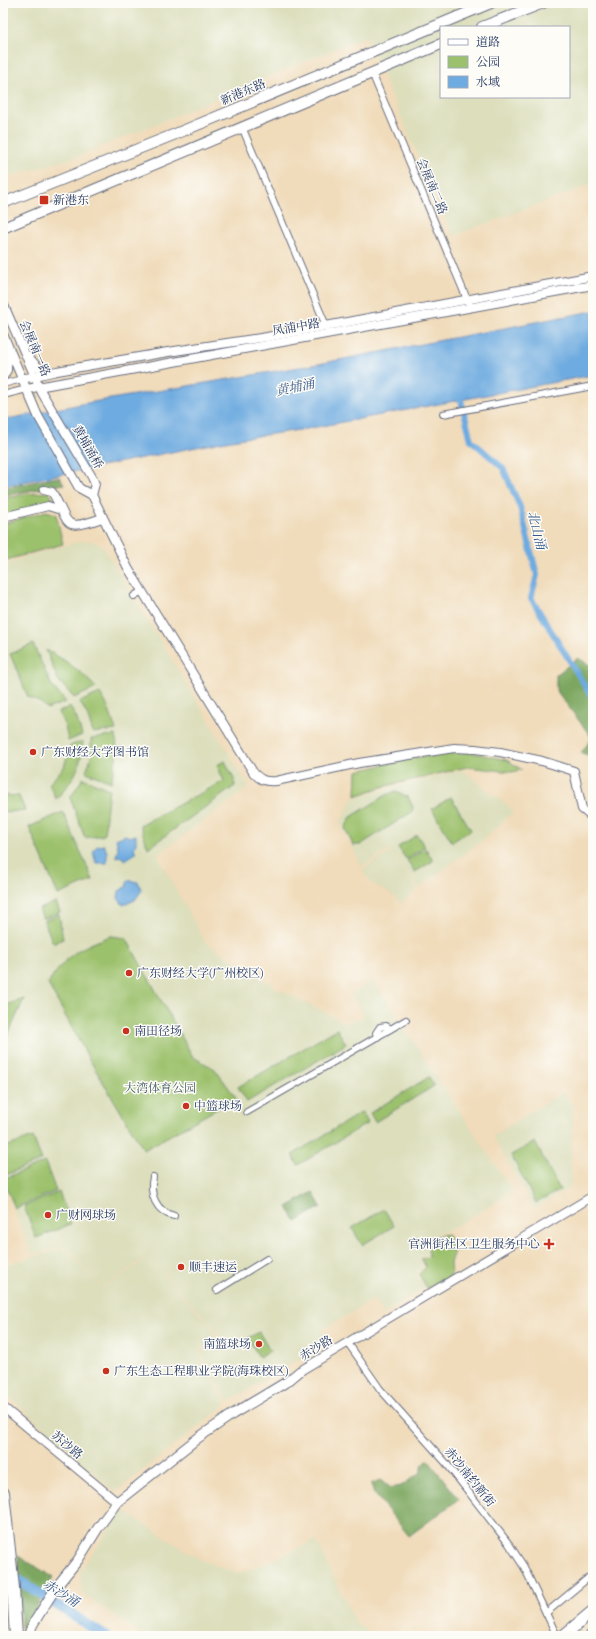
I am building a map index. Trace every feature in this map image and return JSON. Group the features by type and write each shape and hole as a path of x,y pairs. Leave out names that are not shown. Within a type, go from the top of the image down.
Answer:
{"highway":[{"path":"3,1493 11,1563 16,1636"},
{"path":"563,1636 593,1611"}],"main road":[{"name":"新港东路","path":"3,203 160,140 491,3"},
{"path":"485,26 543,3"},
{"path":"7,226 440,44"},
{"name":"赤沙路","path":"28,1636 33,1624 45,1604 64,1575 78,1560 115,1500 198,1438 233,1414 288,1381 300,1371"}],"street":[{"name":"会展南二路","path":"372,72 468,299 470,308"},
{"path":"242,127 327,330"},
{"path":"3,231 7,226"},
{"name":"凤浦中路","path":"3,394 327,330 468,299 593,276"},
{"name":"凤浦中路","path":"3,384 57,371 168,352 470,308 593,285"},
{"name":"会展南一路","path":"3,303 34,376 47,401"},
{"name":"会展南一路","path":"3,334 33,406 79,488 92,495"},
{"path":"3,377 8,370 8,344"},
{"path":"23,351 44,371 57,371"},
{"path":"443,414 593,386"},
{"name":"黄埔涌桥","path":"47,401 92,477 95,484 92,495"},
{"path":"44,490 52,492 68,522 73,525 84,525 102,518"},
{"path":"92,495 117,548 142,591 253,772 260,779 264,781 276,781 395,757 454,748 475,749 529,758 574,771 580,804 586,814 593,818"},
{"path":"3,517 48,506 61,510"},
{"path":"134,596 142,591"},
{"path":"247,1112 406,1020"},
{"path":"154,1177 152,1190 155,1202 167,1214 174,1216"},
{"name":"赤沙路","path":"300,1371 592,1197"},
{"path":"217,1290 267,1259"},
{"name":"赤沙南约新街","path":"348,1343 380,1389 446,1462 509,1544 524,1567 557,1636"},
{"name":"苏沙路","path":"3,1407 115,1500"},
{"path":"546,1613 593,1574"}],"shaded area":[{"path":"3,3 593,3 593,184 453,236 366,36 79,156 3,178"},
{"name":"广东财经大学(广州校区)","path":"81,541 91,541 103,546 249,787 157,855 205,942 280,990 346,1023 358,1017 361,1021 363,1014 351,994 374,981 513,1192 448,1231 425,1238 428,1256 419,1258 424,1268 417,1273 425,1288 383,1314 374,1299 322,1330 325,1335 312,1346 309,1353 228,1402 200,1352 220,1339 211,1324 156,1266 145,1258 103,1287 65,1247 32,1254 3,1183 3,566 25,557"},
{"path":"462,770 514,811 484,839 419,888 389,850 362,866 340,823 353,799 373,792"},
{"path":"390,852 418,889 401,903 388,892 372,884 362,870"},
{"path":"563,1092 573,1106 571,1187 534,1209 493,1136"},
{"name":"广东生态工程职业学院(海珠校区)","path":"64,1248 103,1288 146,1259 156,1267 210,1325 217,1339 198,1351 226,1404 115,1492 3,1391 3,1265"},
{"path":"122,1510 201,1560 238,1574 269,1562 316,1540 356,1624 377,1636 144,1636 82,1594 80,1571"}],"green space":[{"path":"59,477 64,484 3,496 3,488"},
{"path":"49,492 56,504 3,516 3,499 25,494"},
{"path":"46,511 56,514 63,544 3,561 3,524"},
{"path":"33,644 52,686 66,702 47,709 41,703 28,697 10,654"},
{"path":"46,650 73,666 96,688 74,698 58,680"},
{"path":"578,658 593,667 593,756 581,753 592,738 556,690 556,675"},
{"path":"100,693 107,705 116,730 93,733 88,717 80,702"},
{"path":"70,707 77,719 82,735 68,741 65,726 58,712"},
{"path":"116,735 117,754 111,782 86,772 91,756 91,739"},
{"path":"83,741 76,773 56,799 49,784 64,767 70,746"},
{"path":"465,751 507,760 522,770 512,772 467,767 378,788 356,796 357,771 414,758"},
{"path":"225,761 234,779 235,786 148,848 140,825 224,781 217,765"},
{"path":"83,778 109,789 104,835 85,838 70,798"},
{"path":"396,791 408,797 413,807 412,812 360,845 353,845 345,828 351,817 388,794"},
{"path":"3,795 19,796 25,810 10,812 3,811"},
{"path":"451,797 471,830 452,842 432,809"},
{"path":"63,812 93,880 58,895 29,827"},
{"path":"417,835 425,847 406,859 398,847"},
{"path":"426,849 433,861 415,872 407,860"},
{"path":"56,902 60,912 43,919 39,909"},
{"path":"59,914 63,939 53,943 44,921"},
{"name":"南田径场","path":"111,936 126,938 193,1057 215,1069 236,1098 144,1150 89,1059 48,984 61,966 74,953 90,944"},
{"path":"24,999 4,1044 3,1006"},
{"path":"337,1029 346,1044 247,1102 238,1087"},
{"path":"429,1077 434,1086 375,1122 370,1113"},
{"path":"362,1112 368,1123 298,1165 292,1155"},
{"path":"33,1137 42,1160 3,1176 3,1148"},
{"path":"535,1142 560,1190 536,1203 511,1155"},
{"path":"45,1162 56,1191 15,1208 3,1179"},
{"name":"广财网球场","path":"59,1192 71,1224 36,1238 24,1206"},
{"path":"313,1192 321,1207 296,1222 287,1207"},
{"path":"384,1209 394,1226 362,1245 352,1228"},
{"path":"447,1234 455,1248 450,1263 451,1276 427,1288 419,1274 426,1267 421,1259 429,1257 427,1239"},
{"name":"南篮球场","path":"259,1332 270,1351 259,1357 248,1338"},
{"path":"428,1460 459,1499 409,1536 374,1493 371,1484 380,1480 391,1488 401,1486 421,1472 421,1467"},
{"path":"18,1556 53,1577 23,1632 21,1626"}],"water":[{"name":"黄埔涌","path":"593,311 593,375 306,429 231,440 3,486 3,420 81,404 318,364"},
{"path":"125,835 130,837 136,835 136,844 134,848 136,853 125,860 120,856 116,857 118,848 116,839"},
{"path":"104,845 107,852 107,863 96,863 93,852 97,846"},
{"path":"128,880 138,882 142,890 135,900 123,905 118,898 119,891 126,887"}],"waterway":[{"name":"北山涌","path":"459,392 471,440 503,468 520,507 537,575 531,598 593,699"},
{"name":"赤沙涌","path":"3,1572 23,1583 105,1636"}],"place":[{"name":"新港东","path":"44,200"},
{"name":"广东财经大学图书馆","path":"33,752"},
{"name":"广东财经大学(广州校区)","path":"129,973"},
{"name":"南田径场","path":"126,1031"},
{"name":"中篮球场","path":"186,1106"},
{"name":"广财网球场","path":"48,1215"},
{"name":"官洲街社区卫生服务中心","path":"549,1244"},
{"name":"顺丰速运","path":"181,1267"},
{"name":"南篮球场","path":"259,1344"},
{"name":"广东生态工程职业学院(海珠校区)","path":"106,1371"}],"park label":[{"name":"大湾体育公园","path":"160,1088"}]}
